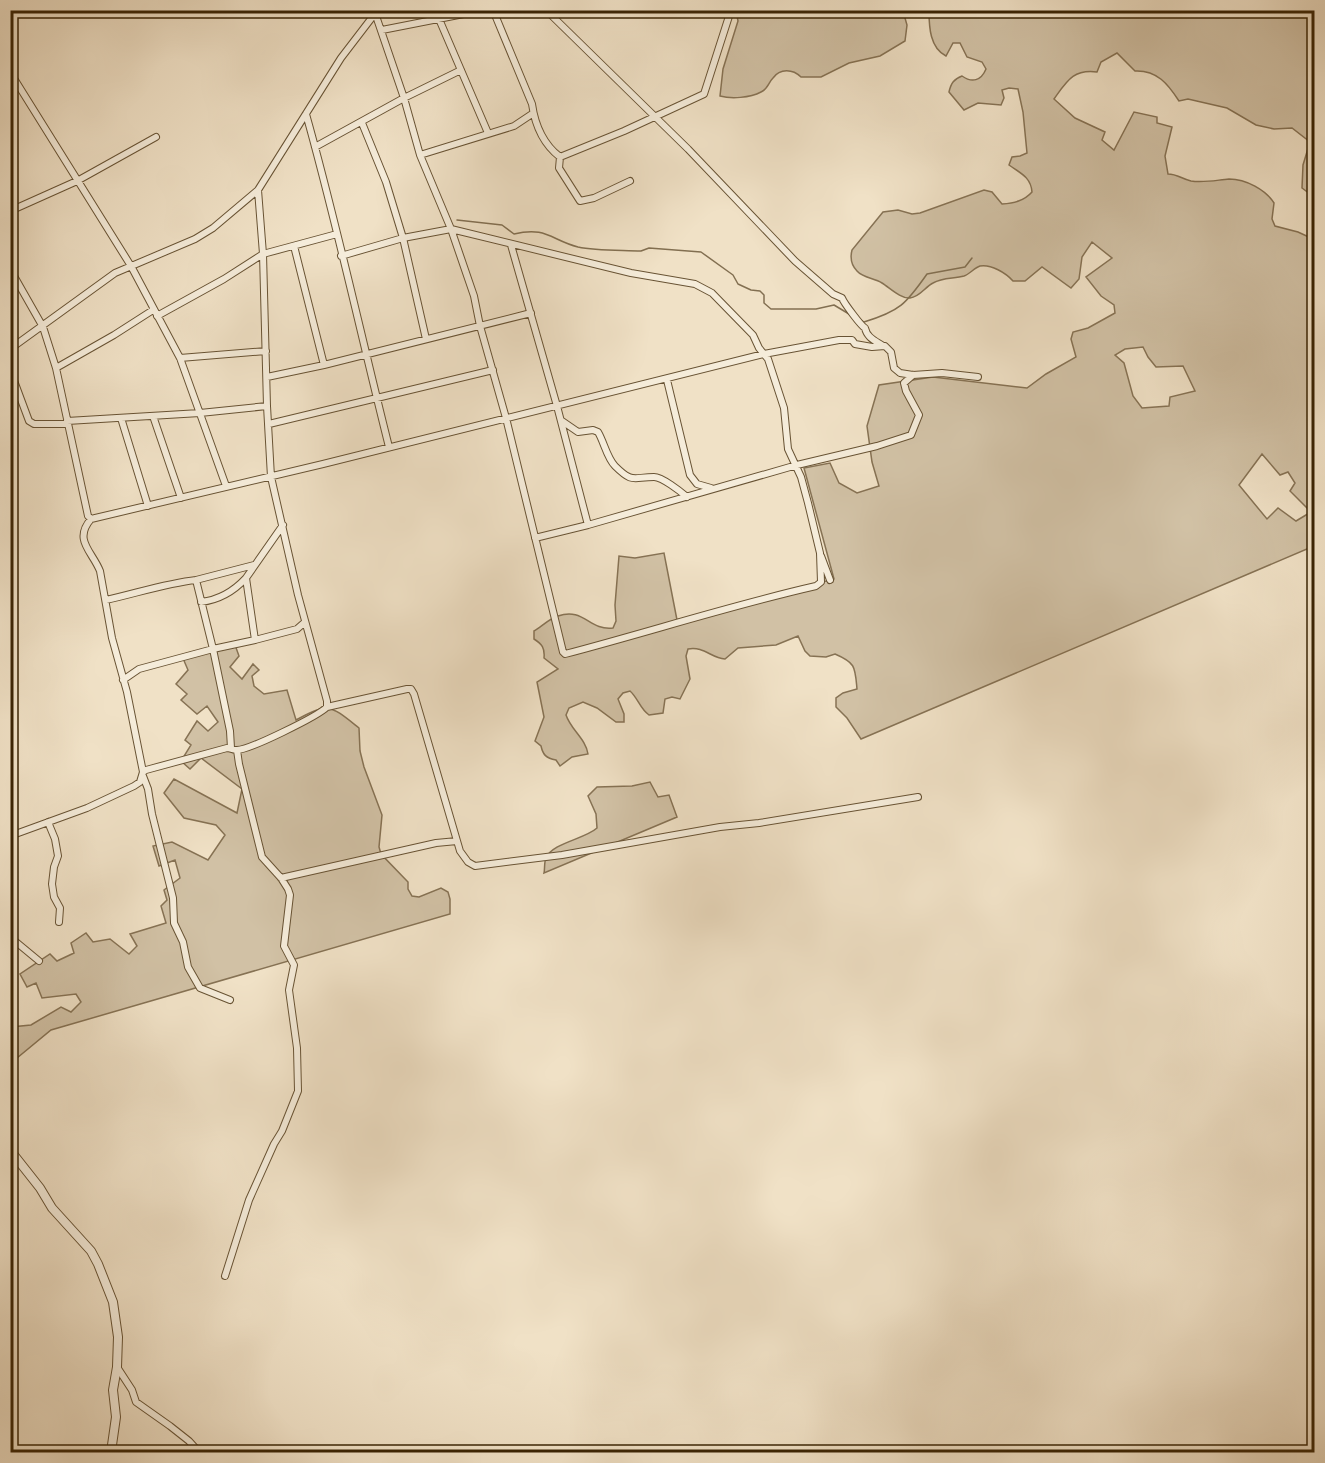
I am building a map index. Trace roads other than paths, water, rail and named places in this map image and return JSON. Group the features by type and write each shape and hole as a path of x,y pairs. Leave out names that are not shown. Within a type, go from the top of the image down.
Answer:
{"street":[{"path":"382,30 484,10"},
{"path":"493,10 531,104 532,114 546,144 560,157"},
{"path":"546,10 688,149 795,261 833,294 842,298 872,340 885,346 891,352 894,368 900,373 913,375 942,373 978,377"},
{"path":"560,157 624,131 704,94 731,10"},
{"path":"376,12 420,154 451,229 471,286 506,418 562,650 565,654 752,601 816,586 821,582 820,553"},
{"path":"10,349 115,273 195,239 213,228 258,190 341,58 376,12"},
{"path":"439,19 488,133"},
{"path":"315,147 404,98 461,70"},
{"path":"10,72 131,266 180,358 226,486"},
{"path":"306,114 368,354 376,398 389,447"},
{"path":"420,154 514,126 532,114"},
{"path":"362,123 386,182 403,238 426,339"},
{"path":"10,211 77,181 156,137"},
{"path":"560,157 559,168 580,201 594,198 630,181"},
{"path":"258,190 263,254 271,477 327,707"},
{"path":"341,256 403,238 451,229 622,271 704,287 753,335 768,359 784,408 788,449 797,465 820,553 830,580"},
{"path":"56,368 155,313 224,279 263,254 337,234"},
{"path":"511,245 588,525"},
{"path":"294,246 324,365"},
{"path":"10,269 43,327 56,368 88,516 91,519"},
{"path":"267,377 531,313"},
{"path":"230,1000 200,988 188,967 183,942 174,923 172,898 112,638 100,571 97,562 87,549 83,535 84,527 91,519 667,380 764,354 839,340 852,340 855,344 872,348 885,346"},
{"path":"180,358 266,351"},
{"path":"10,370 29,421 34,424 200,413 267,406"},
{"path":"269,423 493,370"},
{"path":"535,538 797,465 877,447 911,435 919,415 904,383 913,375"},
{"path":"667,380 690,475 697,484 706,488 717,488"},
{"path":"153,416 181,498"},
{"path":"121,418 148,506"},
{"path":"561,421 578,432 593,430 598,432 613,464 631,479 657,477 687,497"},
{"path":"201,602 220,597 240,584 262,557 283,525"},
{"path":"106,600 254,565"},
{"path":"246,578 255,640"},
{"path":"196,580 234,749 262,857 281,878 290,895 284,946 294,965 289,990 297,1048 298,1091 282,1131 249,1200 225,1276"},
{"path":"123,680 139,669 297,629 305,622"},
{"path":"142,773 178,760 234,749 290,728 327,707 411,689 433,755 457,841 468,862 475,866 562,855 918,796"},
{"path":"10,836 87,808 134,786 140,782 142,773"},
{"path":"48,822 55,839 58,856 52,884 54,897 60,909 59,922"},
{"path":"281,878 436,843 457,841"},
{"path":"10,937 39,961"},
{"path":"10,1150 40,1188 52,1208 96,1258 113,1302 118,1337 117,1367 113,1390 116,1415 111,1452"},
{"path":"117,1367 132,1390 136,1402 189,1441 199,1452"}],"waterway":[{"path":"457,220 502,225 514,234 541,233 585,248 641,251 649,248 701,252 733,275 738,284 760,291 764,295 764,303 771,309 816,309 834,305 849,314"},
{"path":"861,320 864,322 894,310 913,293 927,274 965,267 972,258"}]}
